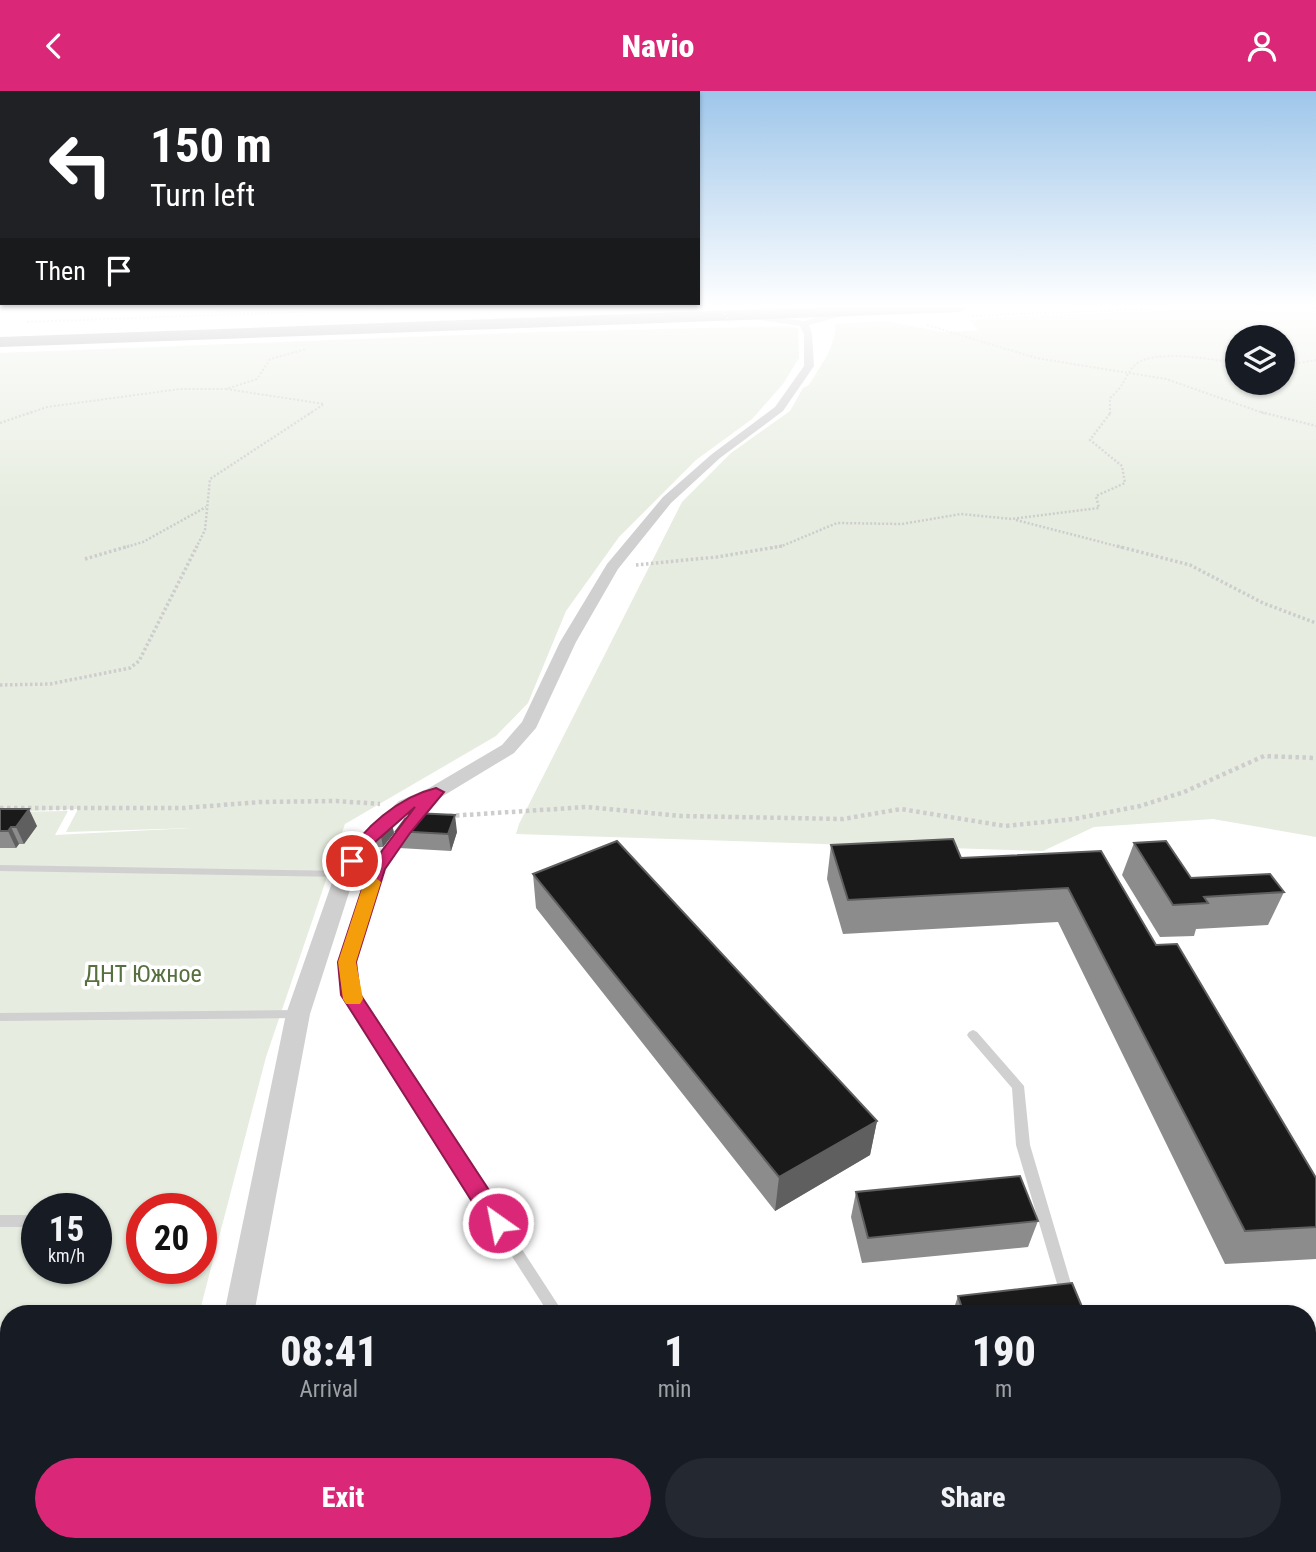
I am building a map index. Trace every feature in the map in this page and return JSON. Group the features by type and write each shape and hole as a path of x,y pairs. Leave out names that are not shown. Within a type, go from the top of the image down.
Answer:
{"street":[{"path":"241,1305 298,1014 345,874 360,847 409,816 436,792 508,749 530,724 568,642 612,567 667,500 716,456 779,409 803,375"}],"lane":[{"path":"409,816 377,868 347,962 350,995 551,1305"},
{"path":"0,868 345,874"},
{"path":"0,1017 298,1014"},
{"path":"973,1035 1018,1086 1023,1145 1070,1305"},
{"path":"0,1221 21,1221"}],"path":[{"path":"226,389 257,379 259,375"},
{"path":"1012,519 1099,508 1096,496 1125,483 1122,466 1090,440 1099,425 1111,413 1110,398 1125,386 1129,375"},
{"path":"1146,375 1166,379 1268,414 1316,426"},
{"path":"0,423 47,407 180,389 226,389 324,404 210,479 205,530 139,661 130,668 50,684 0,685"},
{"path":"85,559 143,542 207,506"},
{"path":"612,567 717,557 782,546 837,523 902,524 961,514 1012,519 1191,565 1263,603 1316,623"},
{"path":"0,808 184,808 260,802 337,801 409,816 452,816 587,807 681,816 843,819 901,809 1005,827 1074,819 1140,806 1184,792 1264,756 1316,758"}],"green space":[{"name":"ДНТ Южное","path":"0,375 788,375 752,419 696,460 619,537 566,611 528,703 496,736 345,824 266,1057 217,1245 217,1193 126,1193 126,1284 207,1284 201,1305 0,1305","holes":["78,809 66,832 192,828 55,835 68,811 7,812"]},
{"path":"815,375 1225,375 1225,395 1295,395 1295,375 1316,375 1316,837 1213,819 1094,827 1043,851 516,834 682,502 731,453 790,411 803,388 809,385"}],"building":[{"path":"0,809 29,809 16,827 0,831"},
{"path":"414,813 455,815 448,834 396,831 405,819"},
{"path":"389,815 380,831 373,830"},
{"path":"953,839 961,858 1101,851 1156,945 1177,944 1316,1178 1316,1227 1245,1231 1068,888 848,900 831,845"},
{"path":"617,841 877,1121 779,1177 533,874"},
{"path":"1166,841 1191,878 1270,874 1284,892 1204,897 1208,903 1173,905 1134,843"},
{"path":"1020,1176 1038,1221 868,1238 856,1192"},
{"path":"1072,1283 1081,1305 961,1305 958,1296"}],"slow traffic":[{"path":"353,999 350,995 347,962 373,882"}],"route":[{"path":"352,861 360,847 406,805 436,792 404,829 377,868 347,962 350,995 498,1223"}]}
